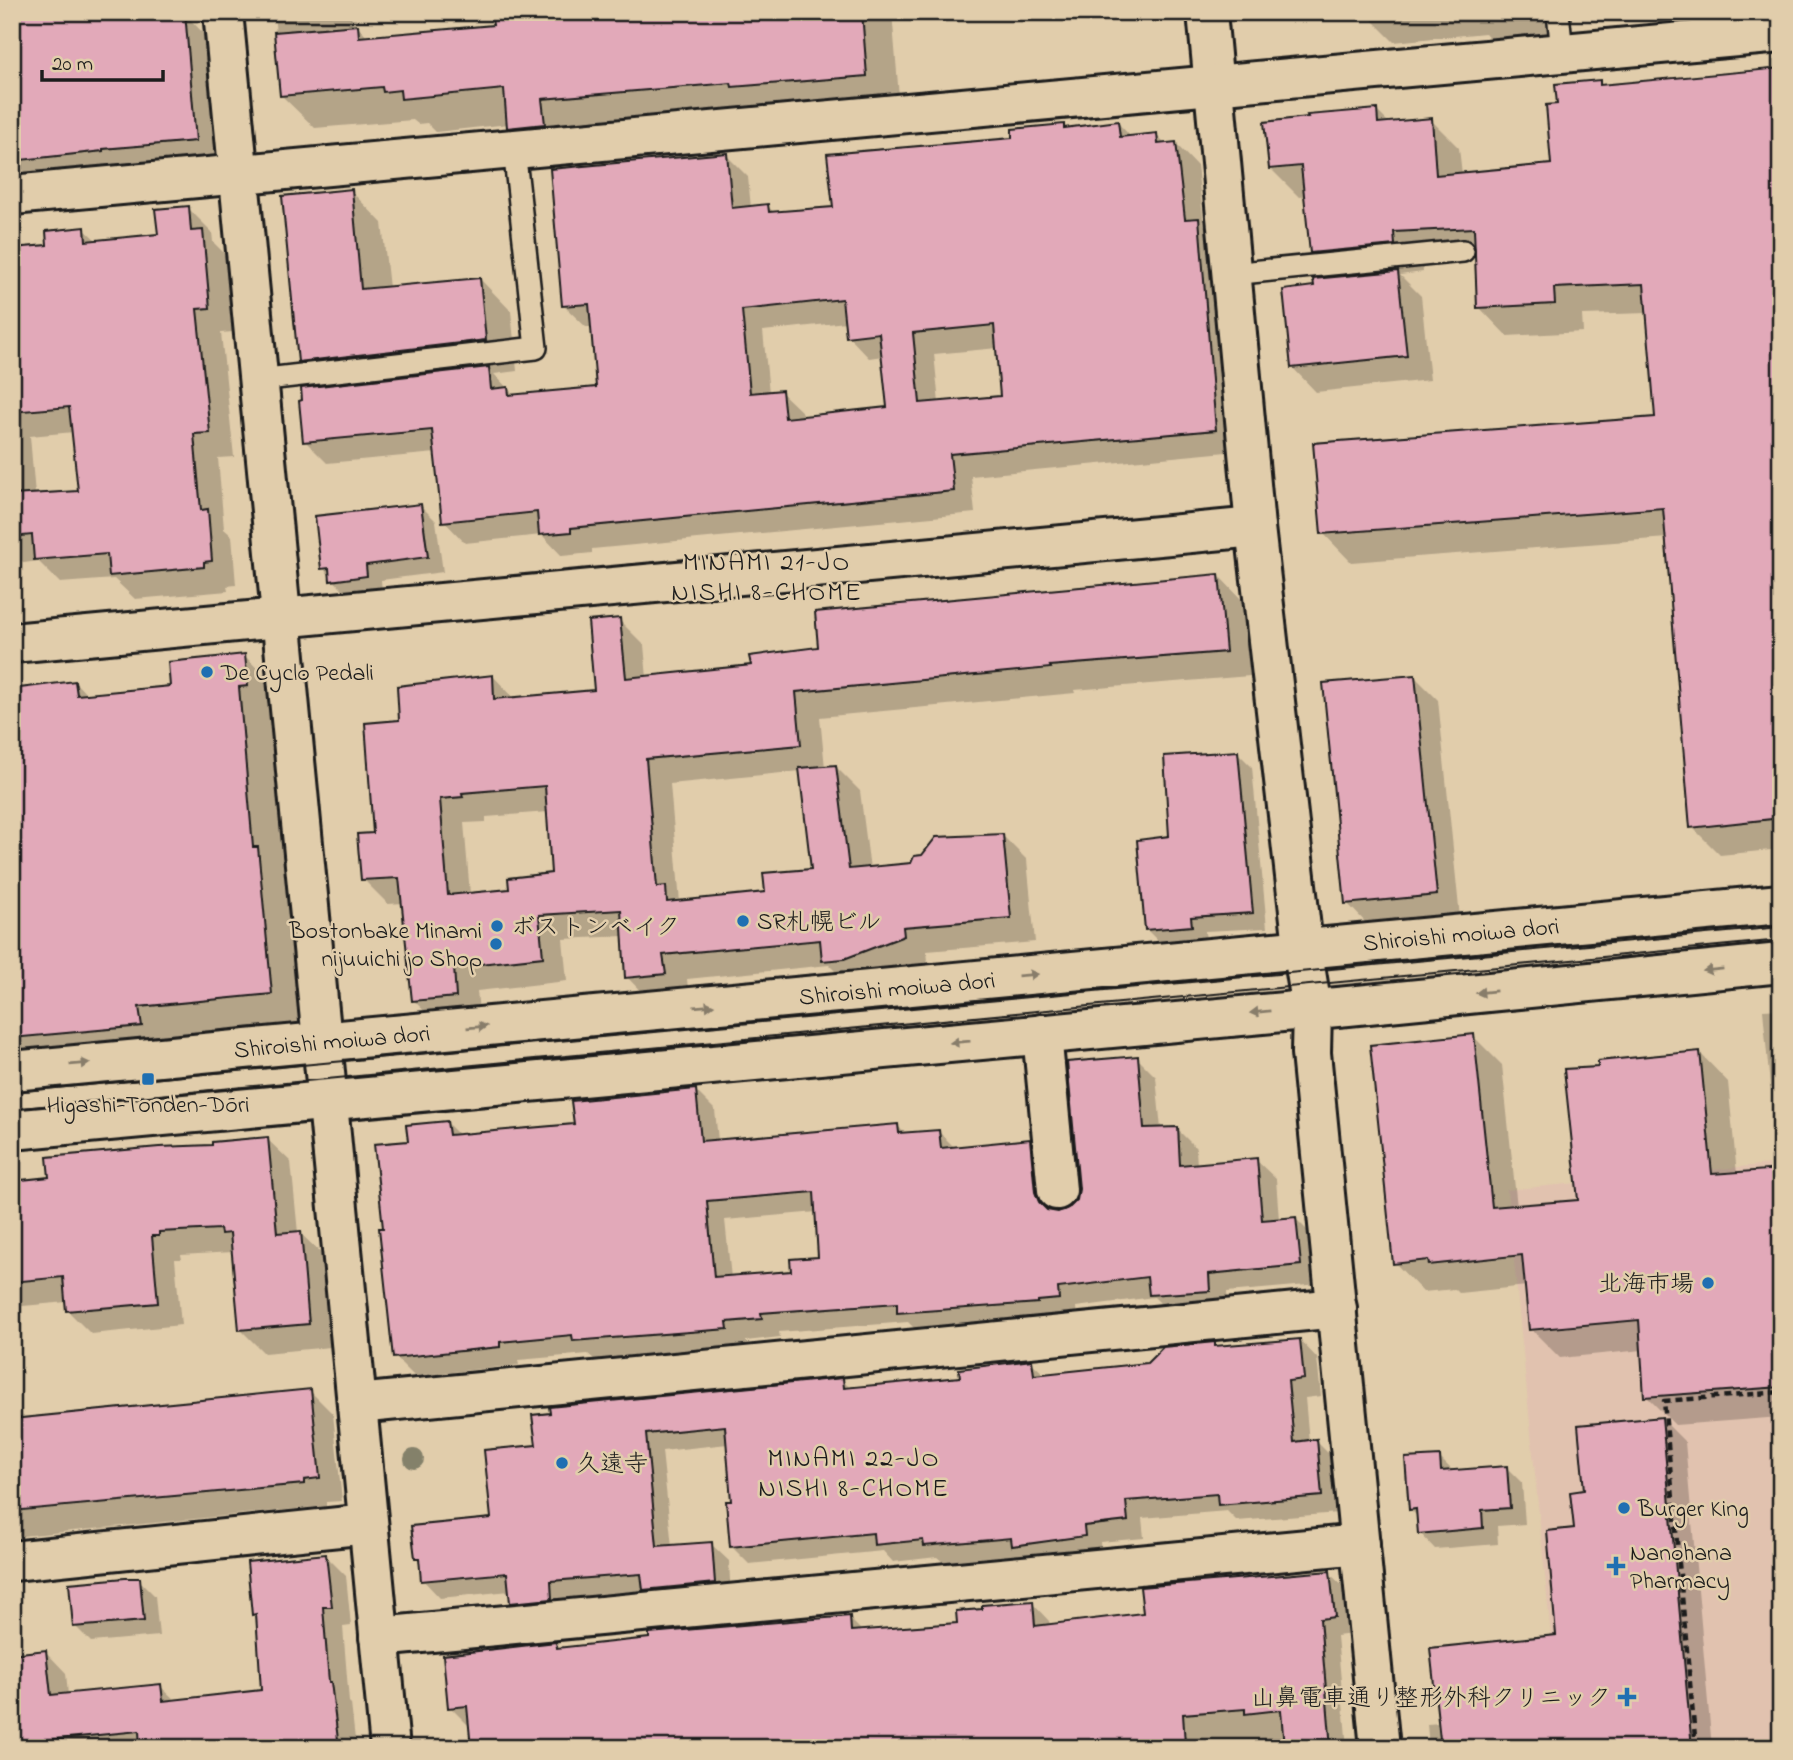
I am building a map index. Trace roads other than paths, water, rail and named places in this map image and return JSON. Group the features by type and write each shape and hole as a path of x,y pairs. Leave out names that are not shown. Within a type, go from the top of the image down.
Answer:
{"street":[{"path":"223,12 390,1748"},
{"path":"1207,12 1255,527 1312,1009 1311,1053 1380,1748"},
{"path":"12,195 1781,33"},
{"path":"12,643 1255,527"},
{"name":"Shiroishi moiwa dori","path":"12,1071 1781,904"},
{"path":"12,1130 1781,963"},
{"path":"1042,1034 1057,1190"},
{"path":"357,1404 1336,1308"},
{"path":"12,1561 369,1524"},
{"path":"379,1637 1360,1544"}],"lane":[{"path":"1558,12 1562,53"},
{"path":"258,380 536,348 514,149"},
{"path":"1231,274 1464,251"}],"tram line":[{"path":"12,1092 1781,927"},
{"path":"12,1109 1781,940"}],"place":[{"name":"De Cyclo Pedali","path":"207,672"},
{"name":"SR札幌ビル","path":"743,921"},
{"name":"ボストンベイク","path":"497,926"},
{"name":"Bostonbake Minami nijuuichi jo Shop","path":"496,944"},
{"name":"Higashi-Tonden-Dōri","path":"148,1079"},
{"name":"北海市場","path":"1708,1283"},
{"name":"久遠寺","path":"562,1463"},
{"name":"Burger King","path":"1624,1508"},
{"name":"Nanohana Pharmacy","path":"1616,1566"},
{"name":"山鼻電車通り整形外科クリニック","path":"1627,1697"}],"district":[{"name":"MINAMI 21-JO NISHI 8-CHOME","path":"767,576"},
{"name":"MINAMI 22-JO NISHI 8-CHOME","path":"854,1472"}]}
